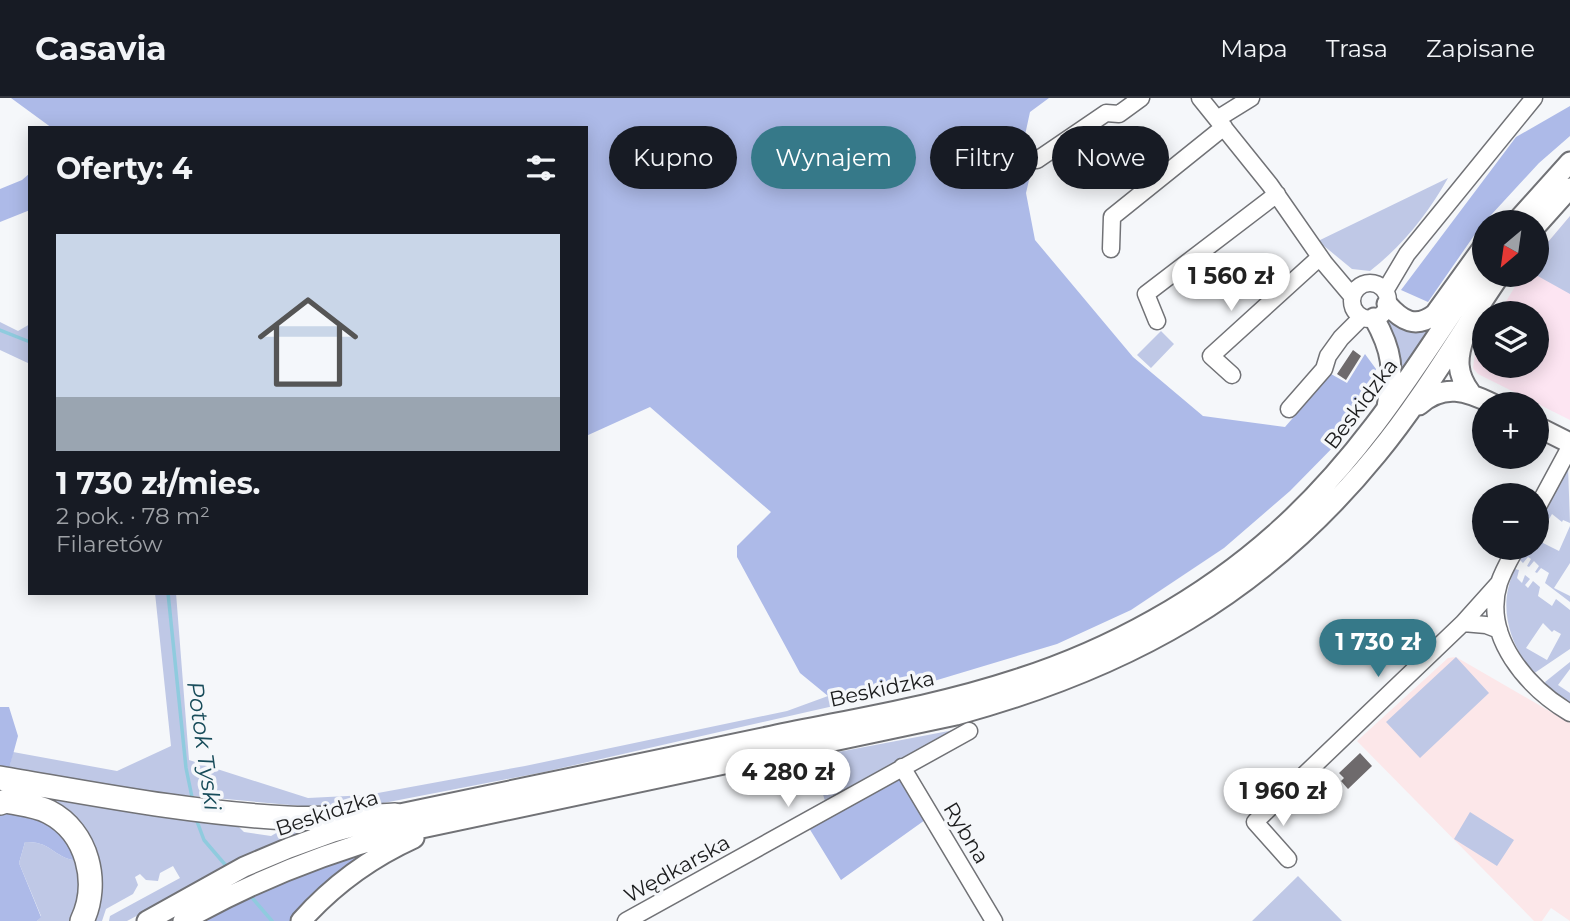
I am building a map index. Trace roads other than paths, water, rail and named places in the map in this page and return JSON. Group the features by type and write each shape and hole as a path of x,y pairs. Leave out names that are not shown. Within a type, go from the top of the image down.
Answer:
{"highway":[{"path":"0,778 178,806 290,818 395,815"},
{"path":"0,803 30,806 49,812 78,838 91,876 88,907 82,921"}],"main road":[{"path":"1530,210 1570,162"},
{"path":"1537,210 1570,188"},
{"path":"1369,300 1409,322 1427,321 1472,263"},
{"name":"Beskidzka","path":"250,875 450,822 956,715 1020,698 1067,681 1166,633 1250,578 1321,516 1352,484 1472,285"},
{"name":"Beskidzka","path":"147,921 250,875 332,832 395,815 952,698 1059,665 1156,618 1238,564 1308,503 1393,418 1469,321 1492,287"},
{"path":"1369,300 1390,350 1393,418 1437,392 1470,392 1458,370 1458,355 1469,321"},
{"path":"1549,433 1570,445"},
{"path":"302,920 344,880 368,862 450,822"},
{"name":"Beskidzka","path":"183,921 225,887"}],"street":[{"path":"1038,159 1106,113 1119,114 1141,98"},
{"path":"1200,98 1277,194 1320,257 1369,300"},
{"path":"1111,249 1112,217 1251,98"},
{"path":"1289,409 1324,369 1328,356 1369,300 1534,98"},
{"path":"1157,320 1146,294 1277,194"},
{"path":"1232,375 1211,356 1320,257"},
{"path":"1549,485 1570,445"},
{"path":"1288,859 1255,822 1463,624 1498,584 1510,560"},
{"path":"1498,584 1499,630 1506,649 1531,684 1549,701 1570,713"},
{"path":"1463,624 1486,625 1499,630"},
{"name":"Wędkarska","path":"626,921 968,730"},
{"name":"Rybna","path":"902,767 994,921"}],"waterway":[{"name":"Potok Tyski","path":"0,330 28,341"},
{"name":"Potok Tyski","path":"168,595 186,768 193,802"},
{"name":"Potok Tyski","path":"195,816 204,840 228,868"},
{"name":"Potok Tyski","path":"248,893 272,921"}]}
